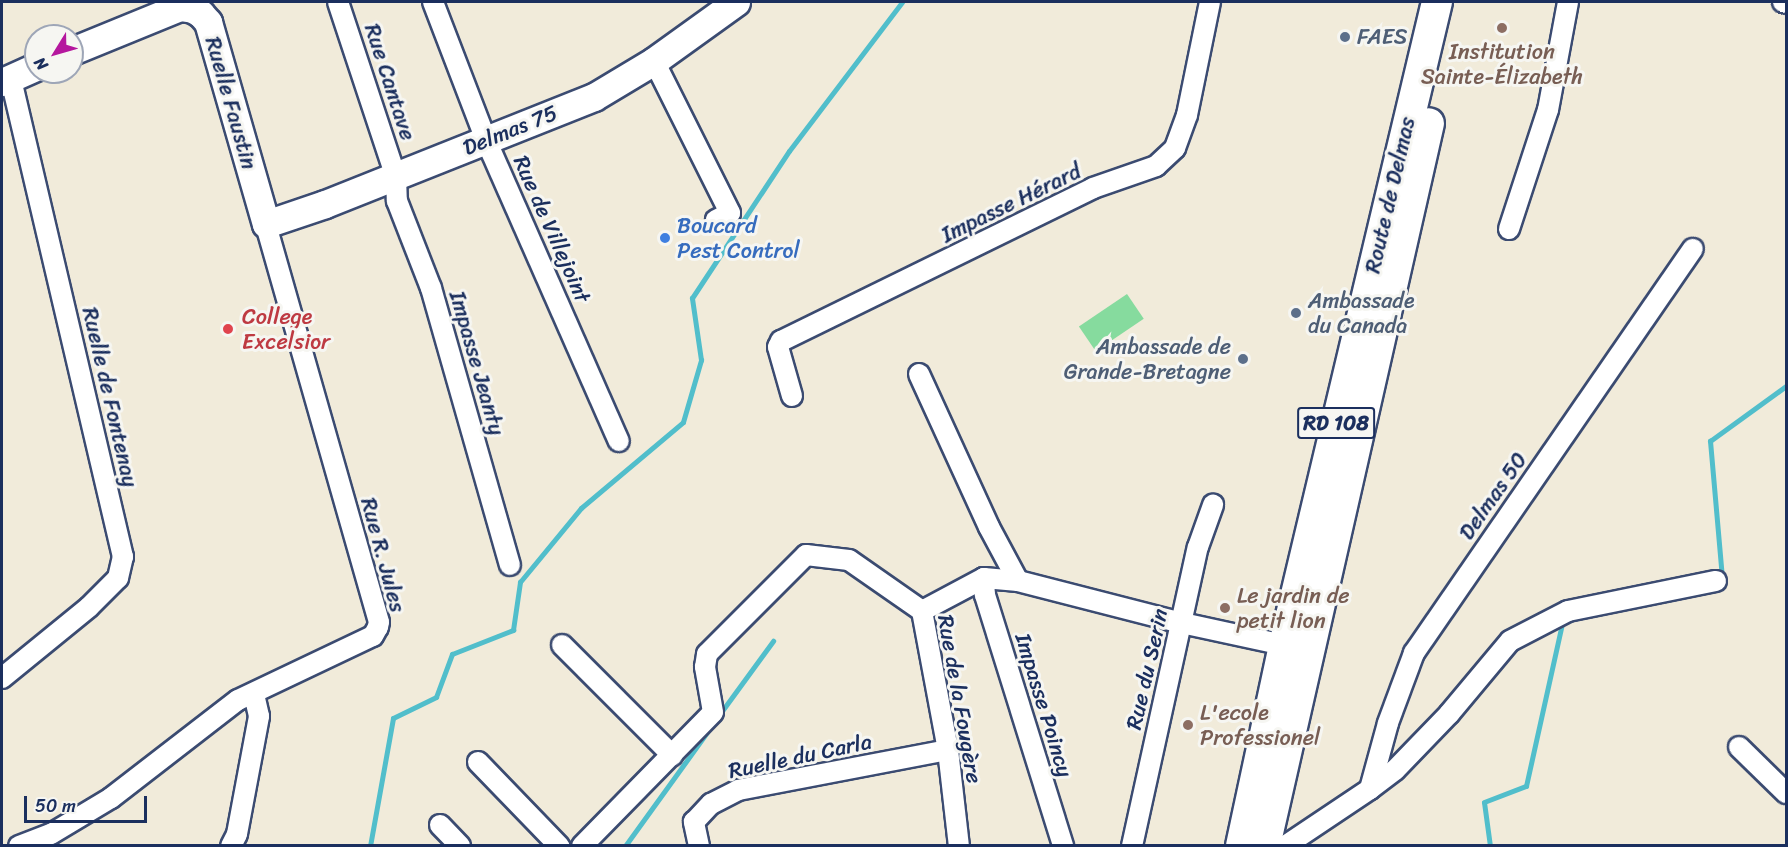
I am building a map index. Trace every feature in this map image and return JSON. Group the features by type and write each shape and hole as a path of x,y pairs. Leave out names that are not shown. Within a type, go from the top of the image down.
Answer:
{"main road":[{"name":"Route de Delmas","path":"1265,846 1296,647 1437,2"},
{"name":"Route de Delmas","path":"1240,846 1296,647 1456,2"}],"street":[{"name":"Rue Cantave","path":"338,2 396,177"},
{"name":"Rue de Villejoint","path":"433,2 486,140 619,441"},
{"name":"Delmas 75","path":"266,224 396,177 594,97 654,61 736,2"},
{"name":"Impasse Hérard","path":"792,396 778,348 781,341 1093,188 1156,166 1175,148 1186,115 1210,2"},
{"path":"1509,229 1548,110 1568,2"},
{"name":"Ruelle Faustin","path":"84,46 188,4 201,14 208,22 266,224"},
{"path":"654,61 730,213 716,220"},
{"path":"6,80 24,72"},
{"name":"Ruelle de Fontenay","path":"3,671 89,607 118,578 123,557 6,80"},
{"name":"Impasse Jeanty","path":"396,177 397,201 431,288 510,565"},
{"name":"Rue R. Jules","path":"19,846 51,834 111,798 238,700 254,695 308,665 374,636 379,622 266,224"},
{"name":"Delmas 50","path":"1370,789 1388,723 1414,653 1693,249"},
{"path":"919,374 989,527 1018,581"},
{"name":"Rue du Serin","path":"1132,846 1198,547 1213,505"},
{"name":"Rue de la Fougère","path":"582,846 713,712 705,667 707,654 806,555 849,560 922,611 948,750 959,846"},
{"path":"922,611 984,578 1018,581 1182,623 1296,647"},
{"name":"Impasse Poincy","path":"984,578 985,596 1064,846"},
{"path":"1285,846 1395,770 1449,714 1510,641 1568,611 1716,581"},
{"path":"562,645 672,755"},
{"path":"231,846 237,834 259,716 254,695"},
{"path":"1739,747 1786,793"},
{"name":"Ruelle du Carla","path":"699,846 694,822 711,804 738,790 948,750"},
{"path":"478,762 559,846"},
{"path":"440,825 460,846"}],"green space":[{"path":"1127,294 1144,319 1096,351 1079,326"}],"waterway":[{"path":"370,846 393,718 436,697 452,654 513,630 520,582 581,508 683,422 701,360 692,298 789,151 902,2"},
{"path":"1722,578 1710,441 1786,386"},
{"path":"1490,846 1484,802 1526,786 1563,619"},
{"path":"719,715 773,641"},
{"path":"625,846 710,728"}],"place":[{"name":"Institution Sainte-Élizabeth","path":"1502,28"},
{"name":"FAES","path":"1345,37"},
{"name":"Boucard Pest Control","path":"665,238"},
{"name":"Ambassade du Canada","path":"1296,313"},
{"name":"College Excelsior","path":"228,329"},
{"name":"Ambassade de Grande-Bretagne","path":"1243,359"},
{"name":"Le jardin de petit lion","path":"1225,608"},
{"name":"L'ecole Professionel","path":"1188,725"}]}
